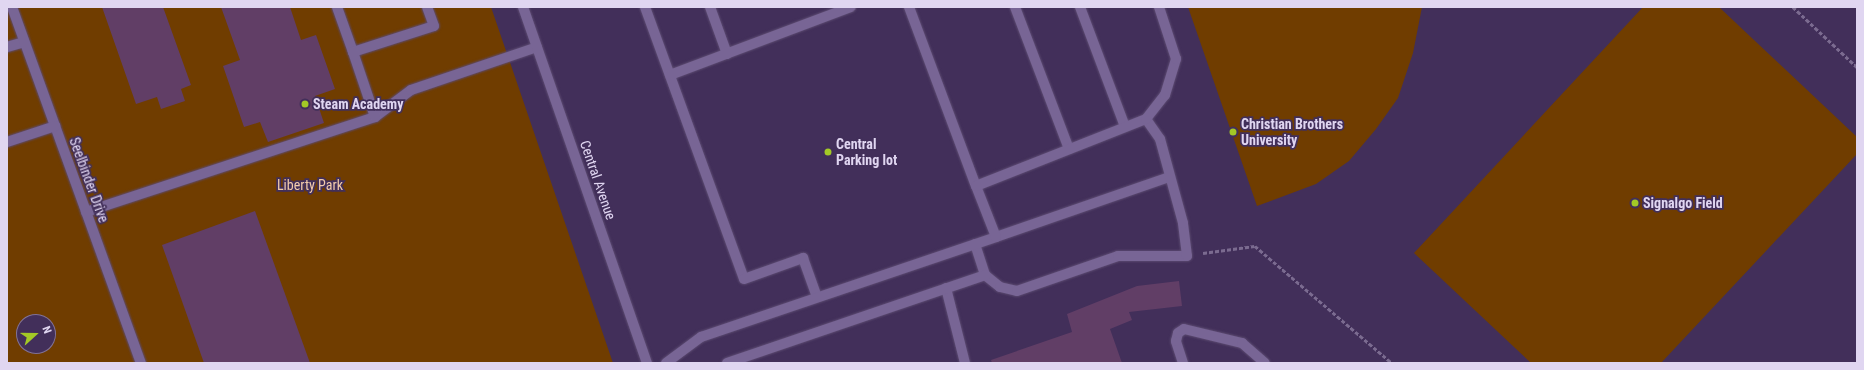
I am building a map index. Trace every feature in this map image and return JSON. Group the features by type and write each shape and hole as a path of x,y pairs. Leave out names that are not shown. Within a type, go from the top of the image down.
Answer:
{"street":[{"name":"Seelbinder Drive","path":"12,7 141,363"},
{"path":"337,7 376,117"},
{"path":"353,52 434,26 427,7"},
{"name":"Central Avenue","path":"522,7 647,363"},
{"path":"645,7 744,279 803,258 817,297"},
{"path":"710,7 727,54"},
{"path":"909,7 996,237"},
{"path":"1015,7 1068,149"},
{"path":"1080,7 1125,127"},
{"path":"976,186 1146,119 1164,95 1176,59 1159,7"},
{"path":"670,75 847,8"},
{"path":"7,47 24,42"},
{"path":"86,212 376,117 411,90 536,47"},
{"path":"975,244 985,275 1000,287 1017,292 1118,256 1187,256 1183,223 1169,177 1160,138 1146,119"},
{"path":"7,142 55,126"},
{"path":"666,363 701,337 1169,177"},
{"path":"727,363 985,275"},
{"path":"946,288 965,363"},
{"path":"1183,363 1176,341 1178,334 1184,329 1242,343 1265,363"}],"path":[{"path":"1792,7 1857,67"},
{"path":"1187,256 1255,246 1392,363"}],"green space":[{"name":"Liberty Park","path":"7,7 491,7 613,363 7,363"},
{"path":"1188,7 1422,7 1413,53 1398,98 1376,129 1349,161 1316,184 1257,206"},
{"name":"Signalgo Field","path":"1643,7 1719,7 1857,137 1857,154 1661,363 1531,363 1414,253"}],"building":[{"path":"102,7 163,7 191,85 181,89 185,101 161,109 157,97 136,104"},
{"path":"221,7 290,7 301,40 316,35 335,89 315,96 324,123 268,142 260,122 244,127 223,66 240,60"},
{"path":"255,211 310,363 204,363 162,245"},
{"path":"1179,281 1182,306 1129,312 1132,320 1110,329 1122,363 992,363 991,360 1072,332 1067,314 1137,286"}],"place":[{"name":"Steam Academy","path":"305,104"},
{"name":"Christian Brothers University","path":"1233,132"},
{"name":"Central Parking lot","path":"828,152"},
{"name":"Signalgo Field","path":"1635,203"}]}
